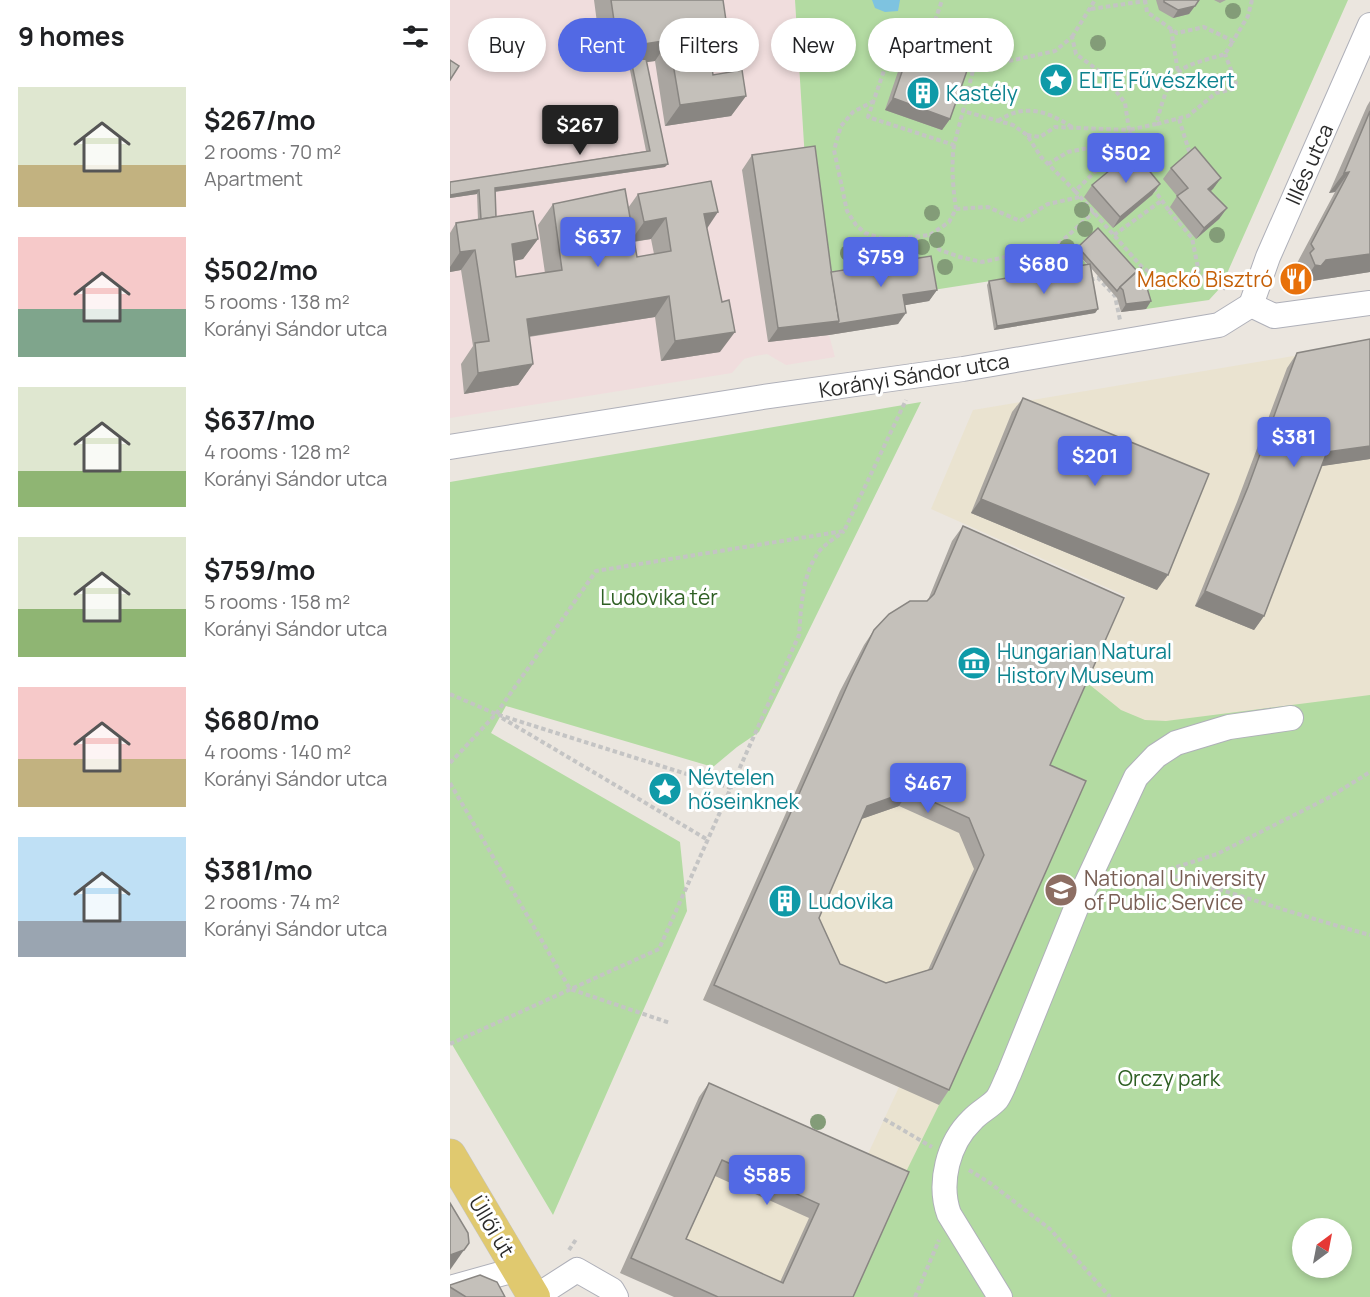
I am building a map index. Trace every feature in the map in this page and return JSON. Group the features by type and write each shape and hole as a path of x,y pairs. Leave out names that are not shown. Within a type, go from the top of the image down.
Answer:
{"main road":[{"name":"Üllői út","path":"450,1155 535,1297"}],"street":[{"name":"Illés utca","path":"1251,305 1268,257 1358,75 1370,25"},
{"path":"1251,305 1274,316 1370,303"},
{"name":"Korányi Sándor utca","path":"450,447 963,369 1219,325 1251,305"},
{"path":"1000,1297 949,1214 944,1200 944,1172 970,1121 998,1097 1083,891 1131,786 1136,777 1156,756 1176,743 1228,727 1291,718"},
{"path":"450,1288 518,1269"},
{"path":"535,1297 577,1270 612,1290 616,1297"}],"path":[{"path":"942,0 927,45 897,33 868,117 954,145"},
{"path":"1014,60 1055,51 1072,37 1095,0"},
{"path":"1091,9 1145,0 1147,12 1177,33 1204,27 1233,40"},
{"path":"1156,124 1171,83 1178,73 1185,67 1225,54 1248,16 1252,0"},
{"path":"1171,28 1178,73"},
{"path":"1072,37 1076,54 1103,74 1125,104 1129,130 1142,168"},
{"path":"1027,135 1040,137 1055,127 1129,130 1188,117 1216,93 1233,89 1236,83 1225,54"},
{"path":"874,100 853,112 841,126 834,150 847,211 856,225 865,233 887,240 930,234 949,222 956,209 951,164 973,72"},
{"path":"998,121 1011,112 1029,110 1054,116 1073,127"},
{"path":"963,111 1013,125 1027,135 1041,157 1075,191 1141,266 1161,281 1199,273 1226,290"},
{"path":"1179,119 1188,152 1195,160"},
{"path":"1048,164 1068,152 1098,146 1118,137 1131,137"},
{"path":"1075,191 1131,137"},
{"path":"1152,187 1170,212"},
{"path":"956,209 988,207 1020,221 1048,204 1080,197"},
{"path":"1114,235 1160,200 1192,238 1199,273"},
{"path":"930,234 934,245 939,250 981,262 1020,254 1041,255 1063,240 1094,212"},
{"path":"1089,280 1098,278 1116,296 1121,322"},
{"path":"450,1044 659,949 798,635 802,596 809,570 819,552 844,531 905,400 915,398"},
{"path":"450,763 496,714 596,571 844,531"},
{"path":"450,694 496,714 731,788"},
{"path":"496,714 708,840"},
{"path":"1083,891 1161,872 1217,854 1328,798 1370,772"},
{"path":"450,783 570,988 670,1023"},
{"path":"1161,872 1370,935"},
{"path":"884,1119 990,1183 1050,1229 1110,1297"},
{"path":"915,1297 949,1214"}],"shaded area":[{"path":"450,0 795,0 796,18 771,18 771,72 800,72 805,160 829,335 835,357 786,365 767,354 744,359 732,373 450,418"},
{"name":"National University of Public Service","path":"1370,343 1370,1297 674,1297 699,1097 861,1169 899,1087 703,1000 840,691 1039,780 1126,596 931,509 973,410"}],"green space":[{"name":"ELTE Fűvészkert","path":"795,0 1348,0 1221,287 1209,300 1146,309 1135,276 1075,251 1088,266 933,290 820,284 805,160 800,72 856,72 856,18 796,18"},
{"name":"Ludovika tér","path":"921,402 759,732 713,767 506,706 491,733 680,842 687,911 553,1215 450,1041 450,482"},
{"name":"Orczy park","path":"1085,681 1121,710 1145,720 1166,721 1370,695 1370,1297 849,1297 899,1186 939,1105 1040,780"}],"water":[{"path":"872,0 900,0 898,11 885,12 875,8"}],"building":[{"path":"611,0 723,0 726,18 659,18 659,42 647,43 647,18 614,18"},
{"path":"1164,0 1199,0 1195,6 1178,10"},
{"path":"450,60 459,66 450,80"},
{"path":"647,64 668,164 495,188 496,217 481,219 479,190 450,195 450,182 650,151 634,72 647,72"},
{"path":"674,72 713,72 713,75 742,72 746,96 680,105"},
{"path":"902,72 967,72 950,119 893,98"},
{"path":"1370,111 1370,254 1326,260 1321,266 1315,265 1310,253 1314,249 1311,244 1349,172 1344,173"},
{"path":"815,146 839,321 778,328 752,155"},
{"path":"1195,147 1221,178 1208,189 1227,208 1204,228 1177,196 1188,188 1171,168"},
{"path":"1133,151 1160,184 1120,217 1092,185"},
{"path":"711,181 718,212 704,214 722,302 729,300 735,332 675,341 669,296 527,319 533,364 478,373 475,343 489,341 475,250 460,252 456,223 533,211 538,239 512,244 516,277 562,270 553,204 625,189 637,257 671,251 666,218 644,222 638,194"},
{"path":"1098,228 1137,271 1117,291 1078,247"},
{"path":"931,256 937,290 903,295 906,313 837,324 839,321 831,272"},
{"path":"1090,264 1098,309 997,326 989,281"},
{"path":"1141,268 1151,301 1126,304 1123,290 1120,287"},
{"path":"1370,339 1370,446 1327,452 1264,616 1205,591 1248,487 1297,353"},
{"path":"1023,398 1209,474 1168,575 981,499"},
{"path":"963,526 1124,598 1050,765 1086,781 949,1090 714,985 874,630 889,614 910,601 927,601 934,594","holes":["909,791 969,818 984,855 932,969 886,983 840,964 819,918 867,806"]},
{"path":"709,1083 909,1172 853,1297 718,1297 631,1258","holes":["722,1160 819,1204 783,1283 686,1239"]},
{"path":"450,1203 468,1233 469,1243 464,1250 450,1255"},
{"path":"480,1275 497,1282 505,1297 466,1297 450,1287 450,1285"}],"place":[{"name":"ELTE Fűvészkert","path":"1056,80"},
{"name":"Kastély","path":"923,93"},
{"name":"Mackó Bisztró","path":"1296,279"},
{"name":"Hungarian Natural History Museum","path":"974,663"},
{"name":"Névtelen hőseinknek","path":"665,789"},
{"name":"National University of Public Service","path":"1061,890"},
{"name":"Ludovika","path":"785,901"}]}
